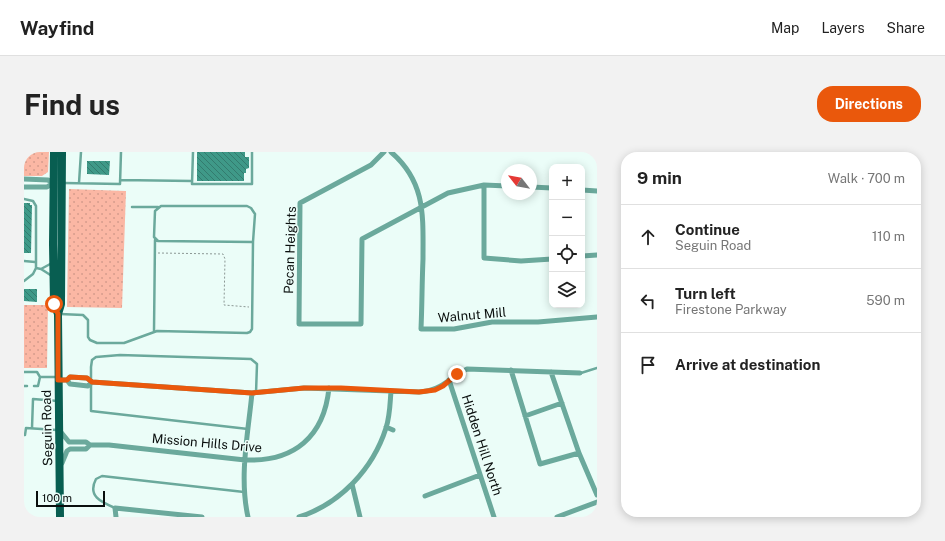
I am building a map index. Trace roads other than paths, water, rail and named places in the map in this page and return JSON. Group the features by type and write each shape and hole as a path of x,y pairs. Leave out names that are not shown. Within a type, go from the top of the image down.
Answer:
{"main road":[{"name":"Seguin Road","path":"54,152 57,183 53,262 54,304 58,314"},
{"name":"Seguin Road","path":"60,517 58,314 60,304 62,202 57,183 62,163 62,152"}],"street":[{"name":"Pecan Heights","path":"384,152 372,165 300,203 299,324 361,324 362,239 422,207"},
{"path":"391,152 404,165 415,182 422,207 448,193 484,185 501,186"},
{"path":"24,179 47,180 57,183"},
{"path":"24,187 47,187 57,183"},
{"path":"484,185 484,258 522,261 549,259"},
{"path":"537,187 549,188"},
{"path":"585,190 597,191"},
{"name":"Walnut Mill","path":"422,207 422,329 454,329 492,322 538,322 597,317"},
{"path":"585,256 597,255"},
{"path":"58,378 67,380 70,384 88,386 92,382 254,393 304,388 428,392 443,386 457,374 467,369 580,373"},
{"path":"511,370 540,464 580,453"},
{"path":"551,372 580,453 597,495"},
{"name":"Hidden Hill North","path":"449,380 494,517"},
{"name":"Mission Hills Drive","path":"59,430 69,442 86,442 90,445 109,445 245,460 264,460 278,457 292,451 304,443 314,432 324,414 329,388"},
{"path":"299,517 325,506 337,497 352,484 367,466 380,443 386,427 391,391"},
{"path":"248,517 244,492 245,460 254,393"},
{"path":"525,416 562,403"},
{"path":"386,427 393,430"},
{"name":"Mission Hills Drive","path":"59,470 67,451 70,449 86,448 90,445"},
{"path":"425,496 480,475"},
{"path":"352,484 360,517"},
{"path":"557,517 597,502"},
{"path":"116,517 115,508 202,517"}],"lane":[{"path":"79,183 81,152"},
{"path":"57,183 120,184 121,152"},
{"path":"192,181 193,152"},
{"path":"120,180 192,181 192,184 252,184 252,152"},
{"path":"24,199 33,202 36,206 36,268 33,274 24,281"},
{"path":"58,314 86,316 88,320 88,337 94,343 124,343 154,331 250,332 252,329 253,242 255,214 251,208 247,206 162,206 132,208"},
{"path":"154,331 155,211 159,207"},
{"path":"155,240 253,242"},
{"path":"24,261 35,262"},
{"path":"40,269 53,262"},
{"path":"36,268 47,272 54,277"},
{"path":"248,429 91,411 92,360 96,356 120,355 251,359 257,364 254,393"},
{"path":"580,373 597,368"},
{"path":"24,372 37,372 40,377 38,386 34,386"},
{"path":"40,377 58,378"},
{"path":"32,428 33,399 58,401"},
{"path":"24,434 25,435 26,428 59,430"},
{"path":"115,508 102,503 94,494 92,486 96,479 102,476 244,492"}]}
